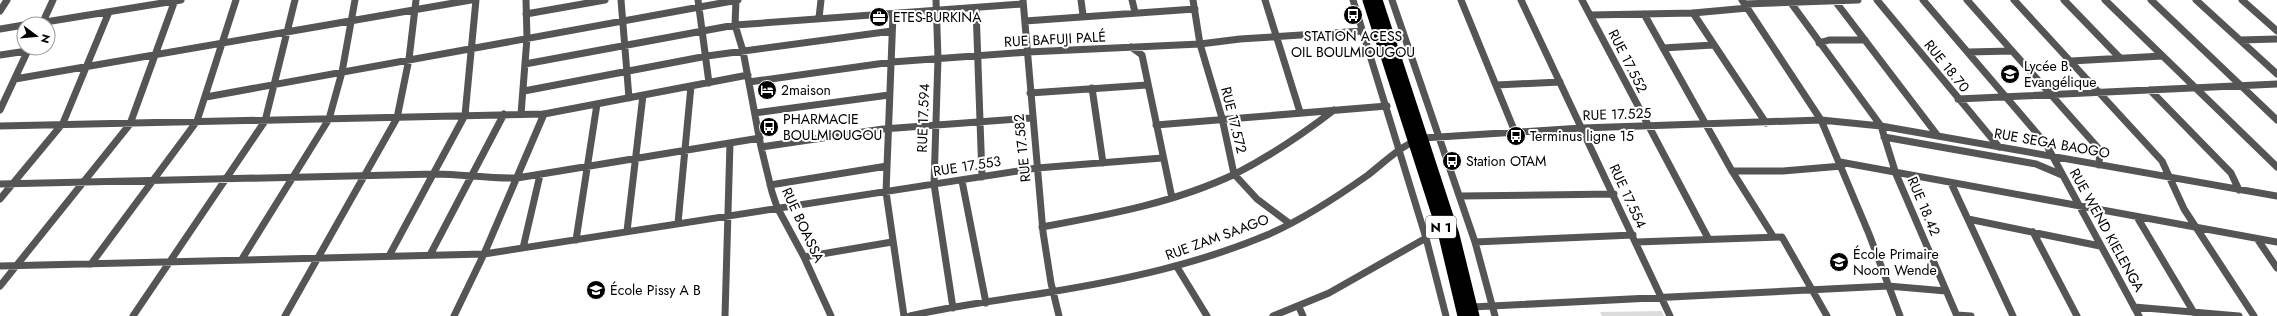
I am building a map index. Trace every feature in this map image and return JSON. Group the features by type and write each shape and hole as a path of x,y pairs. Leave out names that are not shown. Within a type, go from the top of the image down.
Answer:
{"highway":[{"name":"N 1","path":"1368,0 1454,235 1473,311"},
{"name":"N 1","path":"1377,0 1418,139 1444,236 1463,316"}],"street":[{"path":"45,16 52,0"},
{"path":"56,21 177,0"},
{"path":"0,286 130,124 177,0"},
{"path":"91,264 197,121 236,0"},
{"path":"133,316 169,260 265,121 295,0"},
{"path":"242,259 295,177 329,119 342,72 355,0"},
{"path":"285,316 397,118 408,59 416,0"},
{"path":"15,79 471,0"},
{"path":"390,256 436,174 465,115 476,0"},
{"path":"521,114 524,91 524,64 528,38 526,0"},
{"path":"526,14 605,0"},
{"path":"621,0 629,98"},
{"path":"698,0 707,56 709,83"},
{"path":"206,96 275,85 408,59 472,49 737,0"},
{"name":"RUE BOASSA","path":"737,0 736,25 743,51 761,147 770,185 777,207 804,257 831,316"},
{"path":"819,18 821,0"},
{"name":"RUE 17.594","path":"936,0 938,58 934,184 953,308"},
{"path":"1081,0 1083,16"},
{"path":"1132,0 1135,12"},
{"name":"RUE 17.572","path":"1193,0 1200,44 1222,118 1234,174 1257,199 1289,223"},
{"path":"1265,0 1300,112"},
{"path":"1353,0 1387,106 1426,238 1446,316"},
{"path":"1392,0 1475,242 1493,307 1494,316"},
{"path":"1461,0 1515,132"},
{"name":"RUE 17.554","path":"1521,0 1614,194 1670,316"},
{"name":"RUE 17.552","path":"1582,0 1708,238"},
{"path":"1591,16 1693,13 1745,4 1858,0"},
{"name":"RUE 18.70","path":"1877,0 1999,147"},
{"name":"RUE WEND KIELENGA","path":"1923,0 2046,144 2078,206 2139,316"},
{"path":"1967,0 2100,150 2099,165"},
{"path":"2014,0 2155,151 2162,161 2184,209 2254,316"},
{"path":"2064,0 2120,58"},
{"path":"2105,0 2277,167"},
{"path":"2151,0 2277,120"},
{"path":"2196,0 2277,74"},
{"path":"2242,0 2277,31"},
{"path":"1835,1 1938,136"},
{"path":"524,64 736,25 976,8 1023,2"},
{"name":"RUE 17.582","path":"1023,2 1028,52 1031,118 1042,227 1052,292 1059,316"},
{"path":"1792,3 1881,126"},
{"path":"1745,4 1822,120 1841,164 1900,316"},
{"path":"976,8 979,55 982,176"},
{"path":"1025,21 1135,12 1195,9"},
{"path":"0,199 63,123 109,12"},
{"path":"1693,13 1766,123"},
{"path":"893,14 886,192 892,242 904,316"},
{"path":"1644,14 1732,171 1773,236"},
{"path":"0,29 16,26"},
{"path":"524,91 707,56 892,31"},
{"name":"RUE BAFUJI PALÉ","path":"0,126 63,123 130,124 197,121 265,121 544,114 709,83 892,62 1028,52 1200,44 1276,36 1363,31"},
{"path":"2240,40 2277,39"},
{"path":"1819,42 1829,40 1865,40"},
{"path":"1663,48 1713,45"},
{"path":"1142,55 1151,46"},
{"path":"1131,47 1142,55 1162,158 1172,198"},
{"path":"1968,52 2012,51"},
{"path":"0,55 16,52"},
{"path":"0,110 25,56"},
{"path":"2071,61 2162,56"},
{"path":"1497,85 1560,82"},
{"path":"1958,99 2277,84"},
{"path":"1030,93 1147,85"},
{"path":"678,224 691,86"},
{"path":"1092,88 1102,163"},
{"path":"2150,90 2231,173 2236,180 2239,190"},
{"path":"755,113 889,95"},
{"path":"627,232 637,159 643,96"},
{"path":"576,240 589,167 597,104"},
{"path":"1156,125 1222,118 1387,106"},
{"path":"1042,227 1112,214 1172,198 1234,174 1298,138 1334,110"},
{"path":"430,255 504,114"},
{"path":"454,316 484,254 544,114"},
{"path":"761,147 889,129 1031,118"},
{"name":"RUE 17.525","path":"1418,139 1582,128 1822,120"},
{"name":"RUE SEGA BAOGO","path":"1822,120 1881,126 2277,196"},
{"name":"RUE 18.42","path":"1881,126 1896,174 1957,315"},
{"path":"1884,137 2036,164 2062,175"},
{"path":"0,184 436,174 495,179 517,178 760,138"},
{"name":"RUE ZAM SAAGO","path":"910,316 1052,292 1177,267 1267,235 1365,177 1399,150 1418,139"},
{"path":"725,316 726,216 730,143"},
{"name":"RUE 17.553","path":"0,266 91,264 169,260 484,254 777,207 962,181 982,176 1037,168 1162,158"},
{"path":"1732,171 1778,171 1841,164 2258,240 2277,242"},
{"path":"770,185 887,166"},
{"path":"523,248 540,175"},
{"path":"962,181 986,302"},
{"path":"1951,183 2013,316"},
{"path":"1460,196 1614,194"},
{"path":"2137,217 2195,314"},
{"path":"1968,219 2100,246"},
{"path":"2034,232 2077,316"},
{"path":"1475,242 1782,237 1827,316"},
{"path":"1273,316 1299,307 1329,293 1426,238"},
{"path":"2258,240 2277,268"},
{"path":"804,257 892,242"},
{"path":"1177,267 1207,316"},
{"path":"1473,311 1493,307 1888,286 1946,291"},
{"path":"1299,307 1303,316"},
{"path":"2134,307 2195,314 2239,316"},
{"path":"1957,315 1971,316"}],"shaded area":[{"path":"1662,311 1664,316 1602,316 1600,312"}],"place":[{"name":"STATION ACESS OIL BOULMIOUGOU","path":"1353,15"},
{"name":"ETES-BURKINA","path":"879,17"},
{"name":"Lycée B. Evangélique","path":"2010,74"},
{"name":"2maison","path":"767,90"},
{"name":"PHARMACIE BOULMIOUGOU","path":"769,127"},
{"name":"Terminus ligne 15","path":"1516,136"},
{"name":"Station OTAM","path":"1452,161"},
{"name":"École Primaire Noom Wende","path":"1839,262"},
{"name":"École Pissy A B","path":"596,290"}]}
